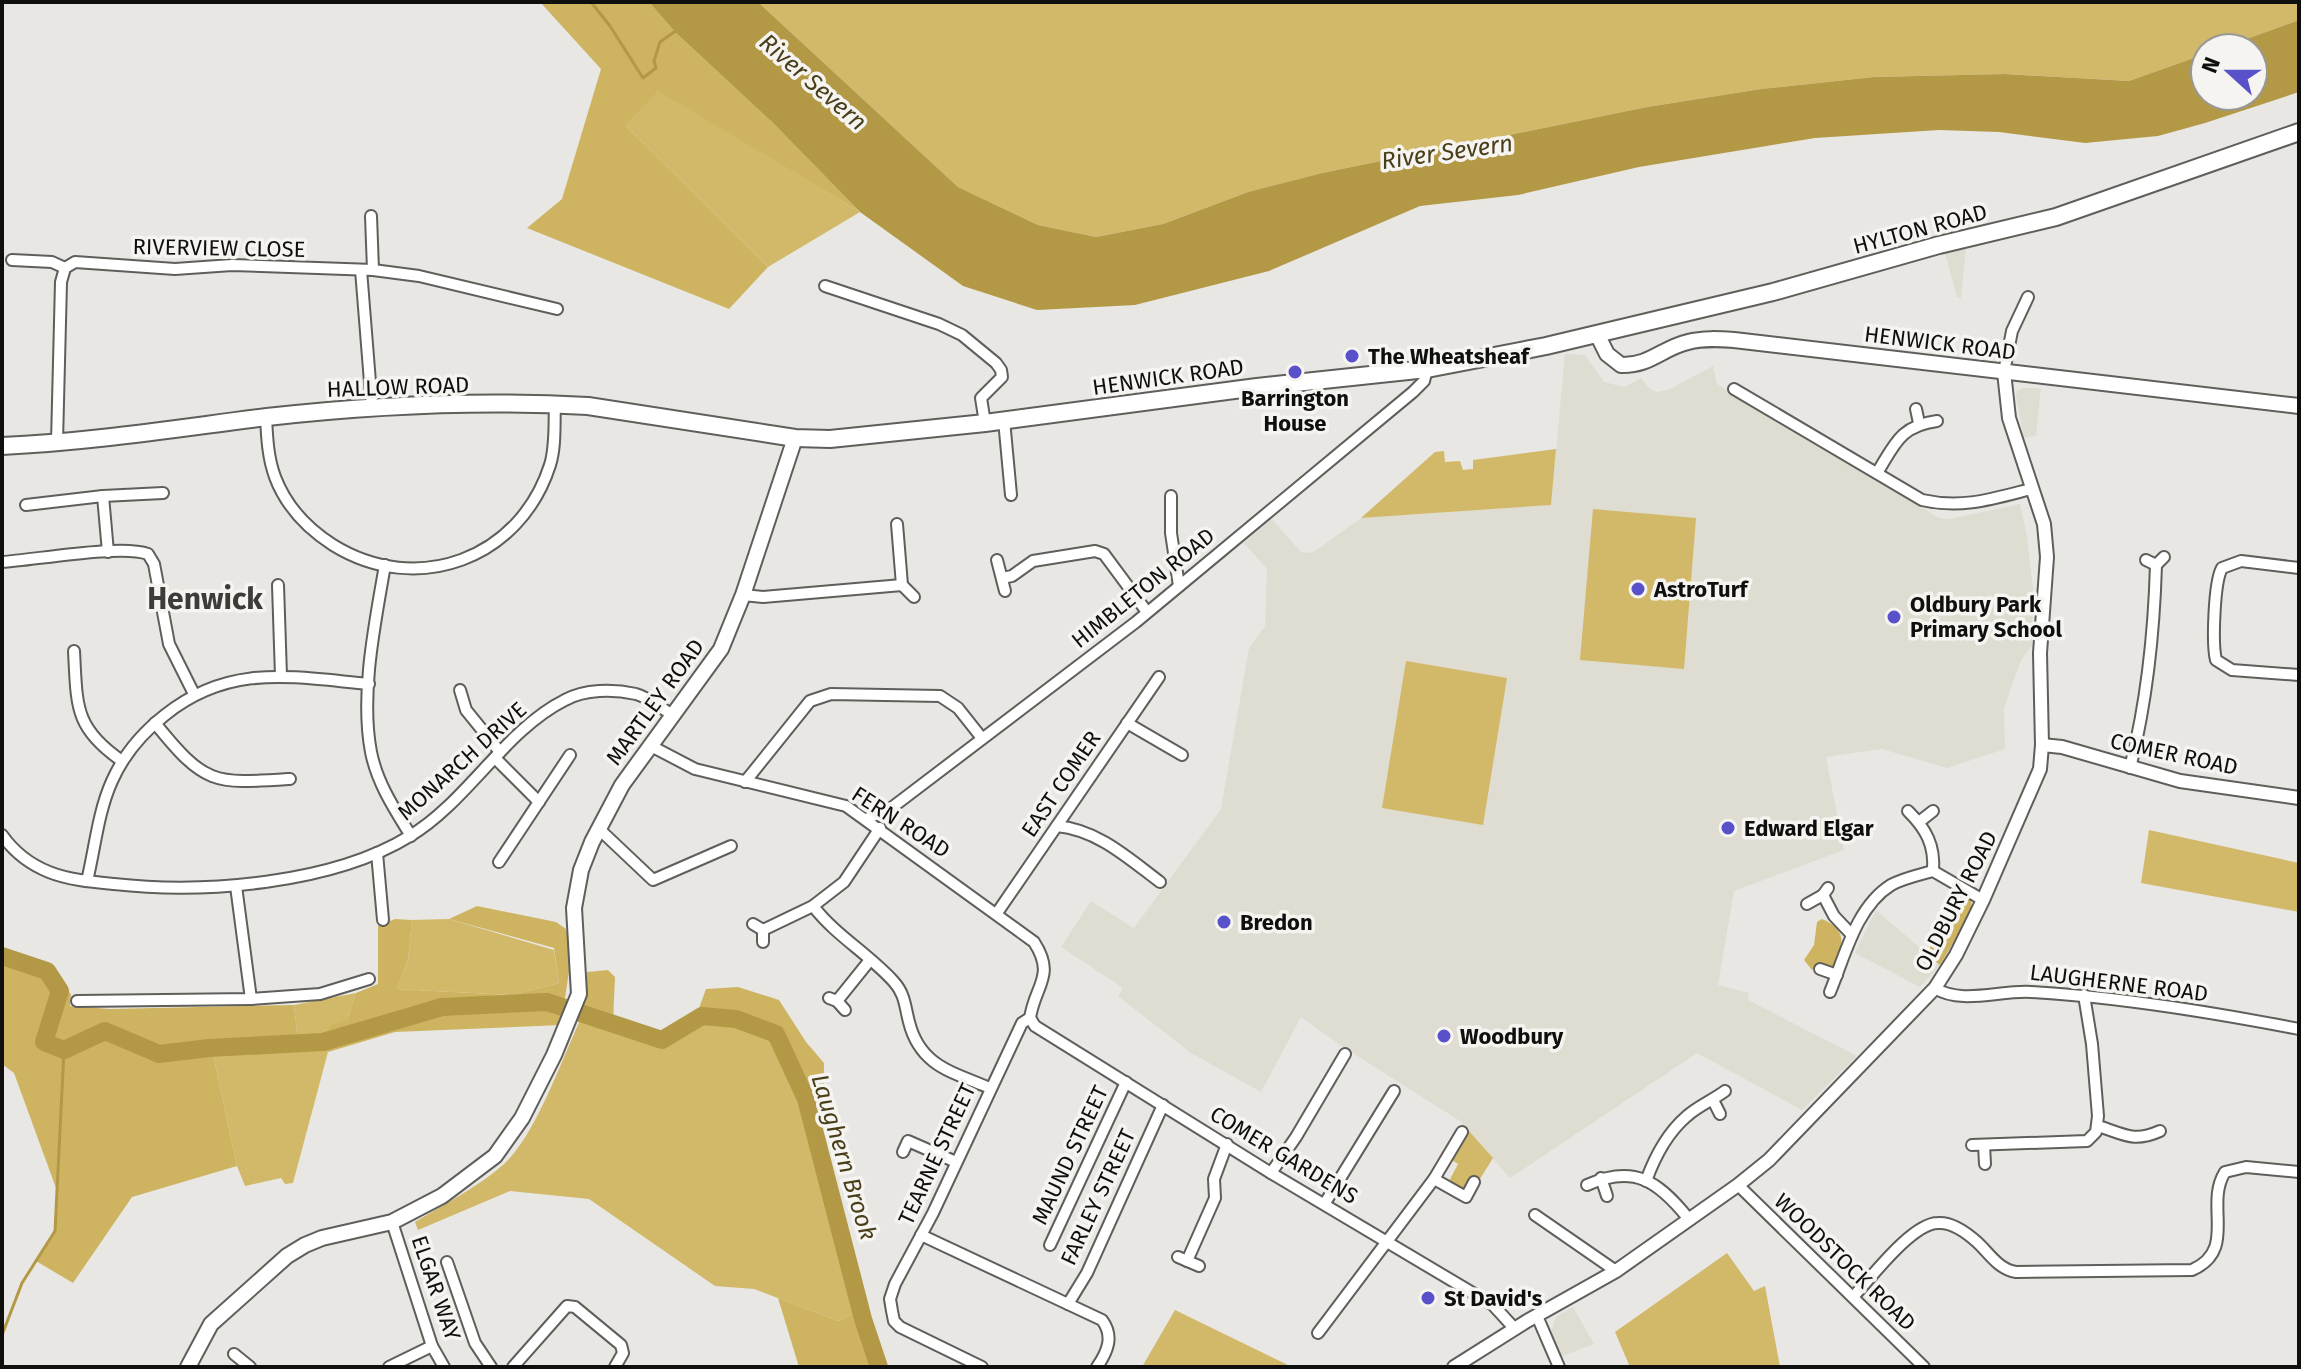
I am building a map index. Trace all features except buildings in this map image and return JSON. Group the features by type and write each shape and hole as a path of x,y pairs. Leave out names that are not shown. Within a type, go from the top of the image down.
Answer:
{"main road":[{"name":"HYLTON ROAD","path":"1546,346 1773,292 1939,245 2056,217 2299,132"},
{"name":"HENWICK ROAD","path":"1597,334 1607,354 1621,365 1646,363 1685,342 1706,339 1940,362 2299,406"},
{"name":"HENWICK ROAD","path":"795,438 830,439 985,423 1257,387 1427,369 1546,346"},
{"name":"HALLOW ROAD","path":"2,446 163,432 266,417 372,407 555,404 588,406 795,438"},
{"name":"MARTLEY ROAD","path":"392,1222 442,1196 495,1156 522,1118 579,994 574,908 581,870 598,828 622,785 721,649 743,595 795,438"},
{"path":"188,1367 211,1324 287,1256 322,1238 392,1222"}],"street":[{"path":"371,216 373,270"},
{"name":"RIVERVIEW CLOSE","path":"12,260 52,262 65,268 75,262 175,269 232,265 373,270 419,276 557,309"},
{"path":"57,442 61,282 65,268"},
{"path":"361,270 372,407"},
{"path":"825,286 939,324 962,335 996,363 1002,377 981,398 985,423"},
{"path":"2004,372 2012,331 2028,297"},
{"name":"HIMBLETON ROAD","path":"866,819 890,809 1147,612 1413,392 1424,381 1427,369"},
{"name":"OLDBURY ROAD","path":"1454,1367 1616,1271 1738,1185 1789,1140 1935,988 1956,955 2040,769 2042,745 2040,653 2047,557 2044,524 2009,418 2004,372"},
{"path":"1734,389 1922,500 1945,505 1969,504 2031,489"},
{"path":"266,417 267,450 275,479 293,510 317,535 351,556 420,570 437,568 475,555 504,535 534,498 549,466 553,450 555,404"},
{"path":"1916,409 1919,423"},
{"path":"1004,420 1011,495"},
{"path":"1877,473 1899,437 1919,423 1937,421"},
{"path":"26,505 163,493"},
{"path":"103,496 108,552"},
{"path":"1171,496 1171,533 1179,586"},
{"path":"897,523 902,585 914,597"},
{"path":"2,562 108,552 141,551 151,557 169,644 194,694"},
{"path":"1002,578 1021,572 1033,561 1095,551 1104,554 1147,612"},
{"path":"997,560 1005,591"},
{"path":"2130,768 2151,660 2155,561"},
{"path":"2299,568 2241,561 2222,568 2217,585 2213,637 2216,660 2232,670 2299,675"},
{"path":"385,565 375,624 368,731 376,769 388,800 411,836"},
{"path":"278,585 281,676"},
{"path":"743,595 763,597 902,585"},
{"path":"74,651 76,691 88,733 122,761"},
{"path":"87,881 103,807 122,761 130,748 155,723 194,694 222,683 281,676 369,684"},
{"name":"EAST COMER","path":"997,913 1159,677"},
{"path":"460,690 466,710 497,755 539,802"},
{"name":"MONARCH DRIVE","path":"2,835 14,851 50,873 87,881 158,887 236,886 331,868 377,853 411,836 433,820 497,755 546,712 566,699 591,691 638,694 673,715"},
{"path":"745,782 810,701 831,694 940,696 958,708 981,737"},
{"path":"155,723 182,756 205,774 230,782 290,779"},
{"path":"1127,723 1182,755"},
{"name":"COMER ROAD","path":"2042,745 2062,747 2180,781 2299,798"},
{"name":"FERN ROAD","path":"651,746 695,769 830,800 846,806 880,828 1027,934 1043,956 1044,980 1030,1018"},
{"path":"499,862 570,755"},
{"path":"1908,811 1926,831 1934,853 1933,871"},
{"path":"1919,822 1933,811"},
{"path":"1057,826 1071,827 1099,837 1160,882"},
{"path":"598,828 653,880 731,846"},
{"path":"759,932 813,906 844,882 880,828"},
{"path":"712,841 718,852"},
{"path":"377,853 383,920"},
{"path":"1830,992 1852,935 1878,895 1893,884 1933,871 1983,900"},
{"path":"236,886 251,999"},
{"path":"1807,904 1826,892 1834,916 1852,935"},
{"path":"813,906 838,934 895,983 903,995 908,1021 919,1048 939,1067 990,1088"},
{"path":"837,1003 870,960"},
{"path":"1820,969 1837,975"},
{"path":"77,1001 251,999 320,994 369,979"},
{"name":"LAUGHERNE ROAD","path":"1935,988 1948,997 2016,991 2084,995 2299,1029"},
{"path":"1972,1145 2087,1141 2094,1136 2098,1126 2093,1050 2084,995"},
{"name":"COMER GARDENS","path":"1030,1018 1035,1026 1271,1173 1493,1305 1515,1329"},
{"name":"TEARNE STREET","path":"982,1367 900,1327 894,1321 890,1299 1022,1023 1030,1018"},
{"path":"1271,1173 1296,1137 1333,1065 1345,1054"},
{"name":"MAUND STREET","path":"1050,1245 1126,1082"},
{"path":"1325,1203 1394,1091"},
{"path":"1646,1181 1656,1155 1688,1114 1725,1091"},
{"path":"1713,1100 1720,1114"},
{"name":"FARLEY STREET","path":"1068,1304 1087,1273 1163,1105"},
{"path":"2098,1126 2127,1138 2146,1137 2160,1131"},
{"path":"1318,1333 1434,1179 1462,1132"},
{"path":"903,1152 908,1141 956,1162"},
{"path":"1199,1266 1182,1259 1215,1198 1214,1179 1227,1144"},
{"path":"1984,1145 1985,1164"},
{"path":"1853,1297 1910,1237 1925,1226 1937,1223 1953,1226 1971,1236 2006,1270 2040,1273 2192,1270 2209,1259 2216,1249 2216,1193 2225,1172 2246,1167 2299,1172"},
{"path":"1587,1185 1614,1174 1632,1175 1664,1190 1688,1218"},
{"path":"1601,1178 1607,1196"},
{"path":"1434,1179 1466,1197 1474,1182"},
{"name":"WOODSTOCK ROAD","path":"1738,1185 1924,1367"},
{"path":"1535,1215 1616,1271"},
{"name":"ELGAR WAY","path":"392,1222 432,1346 444,1367"},
{"path":"921,1235 1102,1320 1109,1330 1109,1344 1097,1367"},
{"path":"447,1262 475,1343 491,1367"},
{"path":"513,1367 567,1306 575,1307 621,1345 623,1353 615,1367"},
{"path":"1537,1316 1559,1367"},
{"path":"389,1367 432,1346"},
{"path":"234,1354 250,1367"}],"shaded area":[{"path":"540,2 649,2 675,32 773,123 860,212 658,91 626,126 768,267 729,309 527,228 562,199 601,69"},
{"path":"758,2 2299,2 2299,20 2266,32 2189,32 2189,60 2129,81 2005,74 1874,77 1761,89 1647,107 1322,173 1248,192 1163,224 1096,237 1038,225 958,187"},
{"path":"658,90 860,212 768,267 626,126"},
{"path":"1966,246 1961,298 1957,297 1944,250"},
{"path":"1565,354 1585,355 1604,382 1624,387 1641,378 1656,392 1668,390 1713,366 1717,384 1939,518 1949,519 2020,504 2033,589 2032,646 2021,660 2004,708 2005,749 1947,768 1882,749 1826,757 1844,850 1734,891 1718,985 1749,993 1748,1000 1857,1056 1802,1110 1697,1053 1510,1178 1460,1121 1301,1017 1261,1092 1191,1053 1118,996 1123,988 1061,947 1091,901 1134,928 1221,809 1249,648 1265,626 1267,569 1244,543 1272,519 1301,552 1312,553 1361,518 1551,505"},
{"path":"2041,388 2036,435 2024,438 2016,396 2017,391"},
{"path":"1556,449 1551,505 1361,518 1435,452 1444,451 1445,462 1460,461 1463,470 1473,469 1473,460"},
{"name":"AstroTurf","path":"1593,509 1696,518 1684,669 1580,660"},
{"path":"1406,661 1507,678 1483,825 1382,808"},
{"path":"2149,830 2299,863 2299,912 2141,883"},
{"path":"1959,895 1971,898 1972,911 1940,965 1927,954 1951,900"},
{"path":"477,906 556,922 566,929 571,958 561,1025 395,1032 328,1052 323,1042 331,1025 347,1020 356,993 378,984 378,926 395,919 412,920 408,960 397,989 511,995 559,983 554,948 449,919"},
{"path":"1876,910 1940,965 1920,987 1855,953"},
{"path":"449,919 554,950 559,983 511,995 397,989 408,960 412,920"},
{"path":"1822,919 1839,933 1840,950 1835,966 1819,966 1812,970 1804,960 1814,945 1817,922"},
{"path":"2,956 47,971 71,994 70,1006 110,1009 294,1005 298,1042 212,1049 237,1166 132,1197 73,1283 36,1261 55,1231 56,1188 14,1073 2,1064"},
{"path":"608,970 615,977 613,1023 582,1016 587,972"},
{"path":"738,987 779,1000 806,1042 824,1063 823,1161 806,1099 776,1034 736,1019 702,1016 694,1022 706,989"},
{"path":"356,993 347,1020 323,1042 328,1052 293,1183 285,1184 281,1178 245,1186 237,1166 212,1049 298,1042 294,1005"},
{"path":"582,1016 662,1040 702,1016 736,1019 776,1034 806,1099 861,1310 838,1321 754,1289 715,1286 589,1199 510,1191 418,1230 415,1222 488,1177 519,1147 540,1111"},
{"path":"1468,1130 1493,1158 1480,1179 1474,1176 1462,1191 1448,1183 1458,1164 1450,1159"},
{"path":"1727,1253 1754,1291 1765,1286 1780,1367 1630,1367 1615,1332"},
{"path":"778,1298 838,1321 861,1310 879,1367 799,1367"},
{"path":"1573,1307 1594,1344 1560,1357 1550,1335 1556,1317"},
{"path":"1175,1310 1292,1367 1142,1367"}],"water":[{"name":"River Severn","path":"649,2 758,2 958,187 1038,225 1096,237 1163,224 1248,192 1322,173 1647,107 1761,89 1874,77 2005,74 2129,81 2189,60 2189,112 2238,112 2158,136 2085,143 1999,132 1939,130 1815,138 1639,167 1518,195 1420,206 1269,271 1135,305 1037,310 963,286 860,212 773,123 675,32"},
{"path":"2299,20 2299,92 2269,102 2269,32 2266,32"}],"waterway":[{"path":"591,2 643,78 656,68 654,61 660,42 677,30"},
{"name":"Laughern Brook","path":"2,956 47,971 60,991 44,1042 64,1050 105,1031 159,1054 323,1042 442,1007 547,1002 662,1040 702,1016 736,1019 776,1034 806,1099 863,1319 879,1367"},
{"path":"2,1335 22,1283 55,1231 64,1050"}],"place":[{"name":"The Wheatsheaf","path":"1352,356"},
{"name":"Barrington House","path":"1295,372"},
{"name":"AstroTurf","path":"1638,589"},
{"name":"Oldbury Park Primary School","path":"1894,617"},
{"name":"Edward Elgar","path":"1728,828"},
{"name":"Bredon","path":"1224,922"},
{"name":"Woodbury","path":"1444,1036"},
{"name":"St David's","path":"1428,1298"}],"district":[{"name":"Henwick","path":"205,599"}]}
